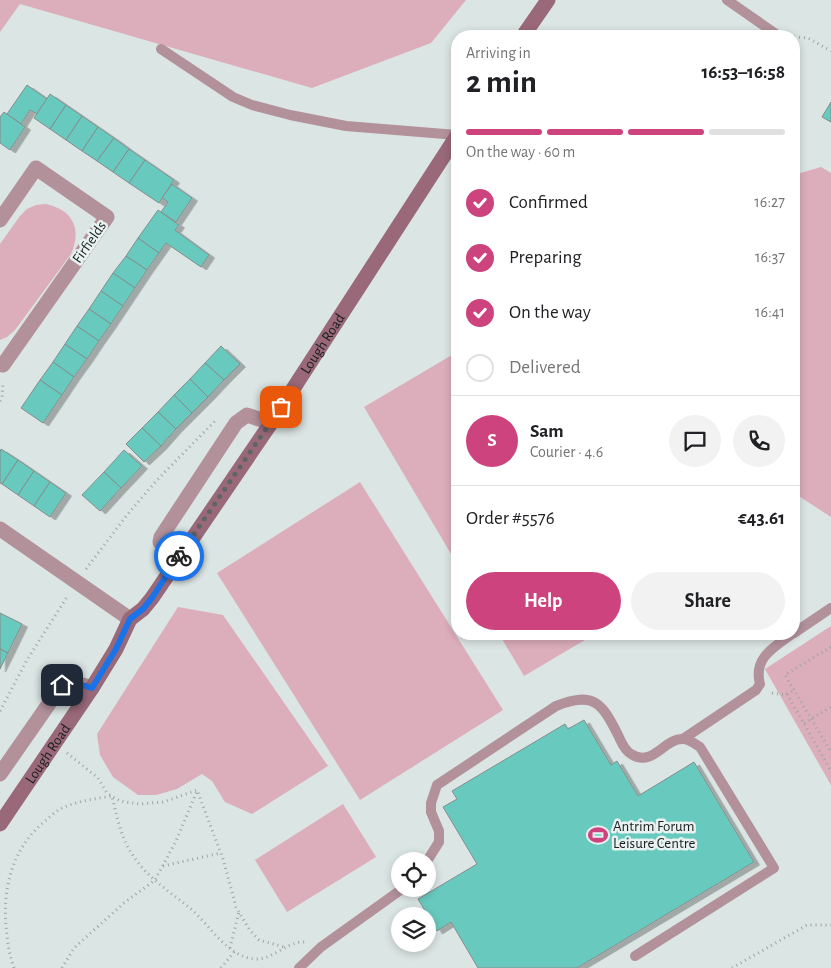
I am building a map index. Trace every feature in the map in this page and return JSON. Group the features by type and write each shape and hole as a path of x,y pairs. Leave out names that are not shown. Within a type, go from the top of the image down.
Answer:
{"street":[{"path":"528,30 548,0"},
{"name":"Lough Road","path":"1,820 92,688 116,649 130,619 143,609 152,598 271,423 451,144"},
{"name":"Firfields","path":"0,220 36,168 107,217 3,365"},
{"path":"177,560 160,542 161,537 236,423 247,415 271,423"},
{"path":"0,529 130,619"},
{"path":"0,774 62,685 69,681 92,688"}],"lane":[{"path":"727,0 770,30"},
{"path":"161,49 233,97 252,105 290,116 346,126 451,135"},
{"path":"800,628 831,608"},
{"path":"433,852 440,842 439,831 431,812 431,803 437,785 556,706 578,699 592,700 601,705 609,716 625,748 629,752 638,757 650,756 674,741 683,739 756,690 760,684 758,675 759,664 768,652 784,640"},
{"path":"635,956 774,868 700,747 683,739"},
{"path":"299,968 322,947 391,897"}],"path":[{"path":"800,37 808,38 831,52"},
{"path":"0,711 27,660 77,581 127,515 157,480 218,418"},
{"path":"830,649 785,675 831,752"},
{"path":"760,684 769,693 785,695 794,690"},
{"path":"787,694 831,771"},
{"path":"804,723 831,707"},
{"path":"72,745 67,753 98,778 107,793 120,801 139,804 164,802 197,790"},
{"path":"197,790 221,853 236,907 248,929 259,940 284,947"},
{"path":"62,968 74,948 124,903 155,880 176,841 197,790"},
{"path":"112,796 123,838 145,872 191,909 230,948 242,955 256,959 270,955 298,942 308,942"},
{"path":"14,968 8,943 5,900 10,870 22,846 40,825 59,809 79,802 112,796"},
{"path":"163,866 221,853"},
{"path":"230,948 239,911"},
{"path":"732,968 807,925 831,924"},
{"path":"221,968 236,951"}],"shaded area":[{"path":"0,0 466,0 431,43 312,88 20,4 0,32"},
{"path":"821,167 831,173 831,517 800,497 800,173"},
{"path":"46,204 63,211 73,222 76,236 71,254 15,330 0,340 0,244 27,209 36,205"},
{"path":"451,356 451,554 364,407"},
{"path":"360,482 451,627 451,640 459,640 503,710 360,800 217,573"},
{"path":"178,607 223,615 328,766 252,814 225,802 212,781 202,774 177,789 156,795 138,795 113,777 100,755 97,734"},
{"path":"831,626 831,785 765,669"},
{"path":"503,640 585,640 524,676"},
{"path":"343,804 376,857 287,912 255,860"}],"building":[{"path":"27,85 47,99 37,114 30,110 21,124 7,114"},
{"path":"50,94 66,105 50,129 34,118"},
{"path":"831,102 831,122 822,117"},
{"path":"66,105 82,116 66,140 50,129"},
{"path":"4,112 25,127 10,150 0,143 0,117"},
{"path":"82,116 98,127 82,151 66,140"},
{"path":"98,127 114,138 97,161 82,151"},
{"path":"114,138 129,149 113,172 97,161"},
{"path":"129,149 145,160 129,183 113,172"},
{"path":"145,160 174,180 159,203 129,183"},
{"path":"172,184 192,198 176,222 161,212 168,202 162,198"},
{"path":"158,210 179,225 175,230 209,255 201,267 166,243 159,253 138,238"},
{"path":"138,238 159,253 147,270 126,256"},
{"path":"126,256 147,270 135,288 113,273"},
{"path":"113,273 135,288 123,306 101,291"},
{"path":"101,291 123,306 111,324 89,309"},
{"path":"89,309 111,324 99,341 77,326"},
{"path":"77,326 99,341 87,359 65,344"},
{"path":"65,344 87,359 74,377 53,362"},
{"path":"221,346 240,364 224,380 205,363"},
{"path":"53,362 74,377 62,395 40,380"},
{"path":"205,363 224,380 208,397 190,379"},
{"path":"190,379 208,397 192,413 174,395"},
{"path":"40,380 62,395 43,423 21,408"},
{"path":"174,395 192,413 176,429 158,412"},
{"path":"158,412 176,429 161,446 142,428"},
{"path":"142,428 161,446 144,462 126,444"},
{"path":"1,449 18,460 2,484 0,483"},
{"path":"124,450 142,466 121,488 104,472"},
{"path":"18,460 34,471 18,495 2,484"},
{"path":"34,471 50,482 34,506 18,495"},
{"path":"104,472 121,488 100,511 82,495"},
{"path":"50,482 66,493 50,517 34,506"},
{"path":"0,613 22,624 8,653 0,649"},
{"path":"0,649 8,653 0,669"},
{"name":"Antrim Forum Leisure Centre","path":"584,720 611,765 617,761 638,796 694,762 754,862 577,968 478,968 451,922 437,931 436,907 423,907 418,899 421,897 436,897 436,888 477,864 443,807 457,799 452,791 565,724 568,729"}],"way so far":[{"path":"179,556 281,407"}],"place":[{"name":"Antrim Forum Leisure Centre","path":"598,835"}],"route":[{"path":"62,685 69,681 92,688 116,649 130,619 143,609 152,598 179,556"}]}
